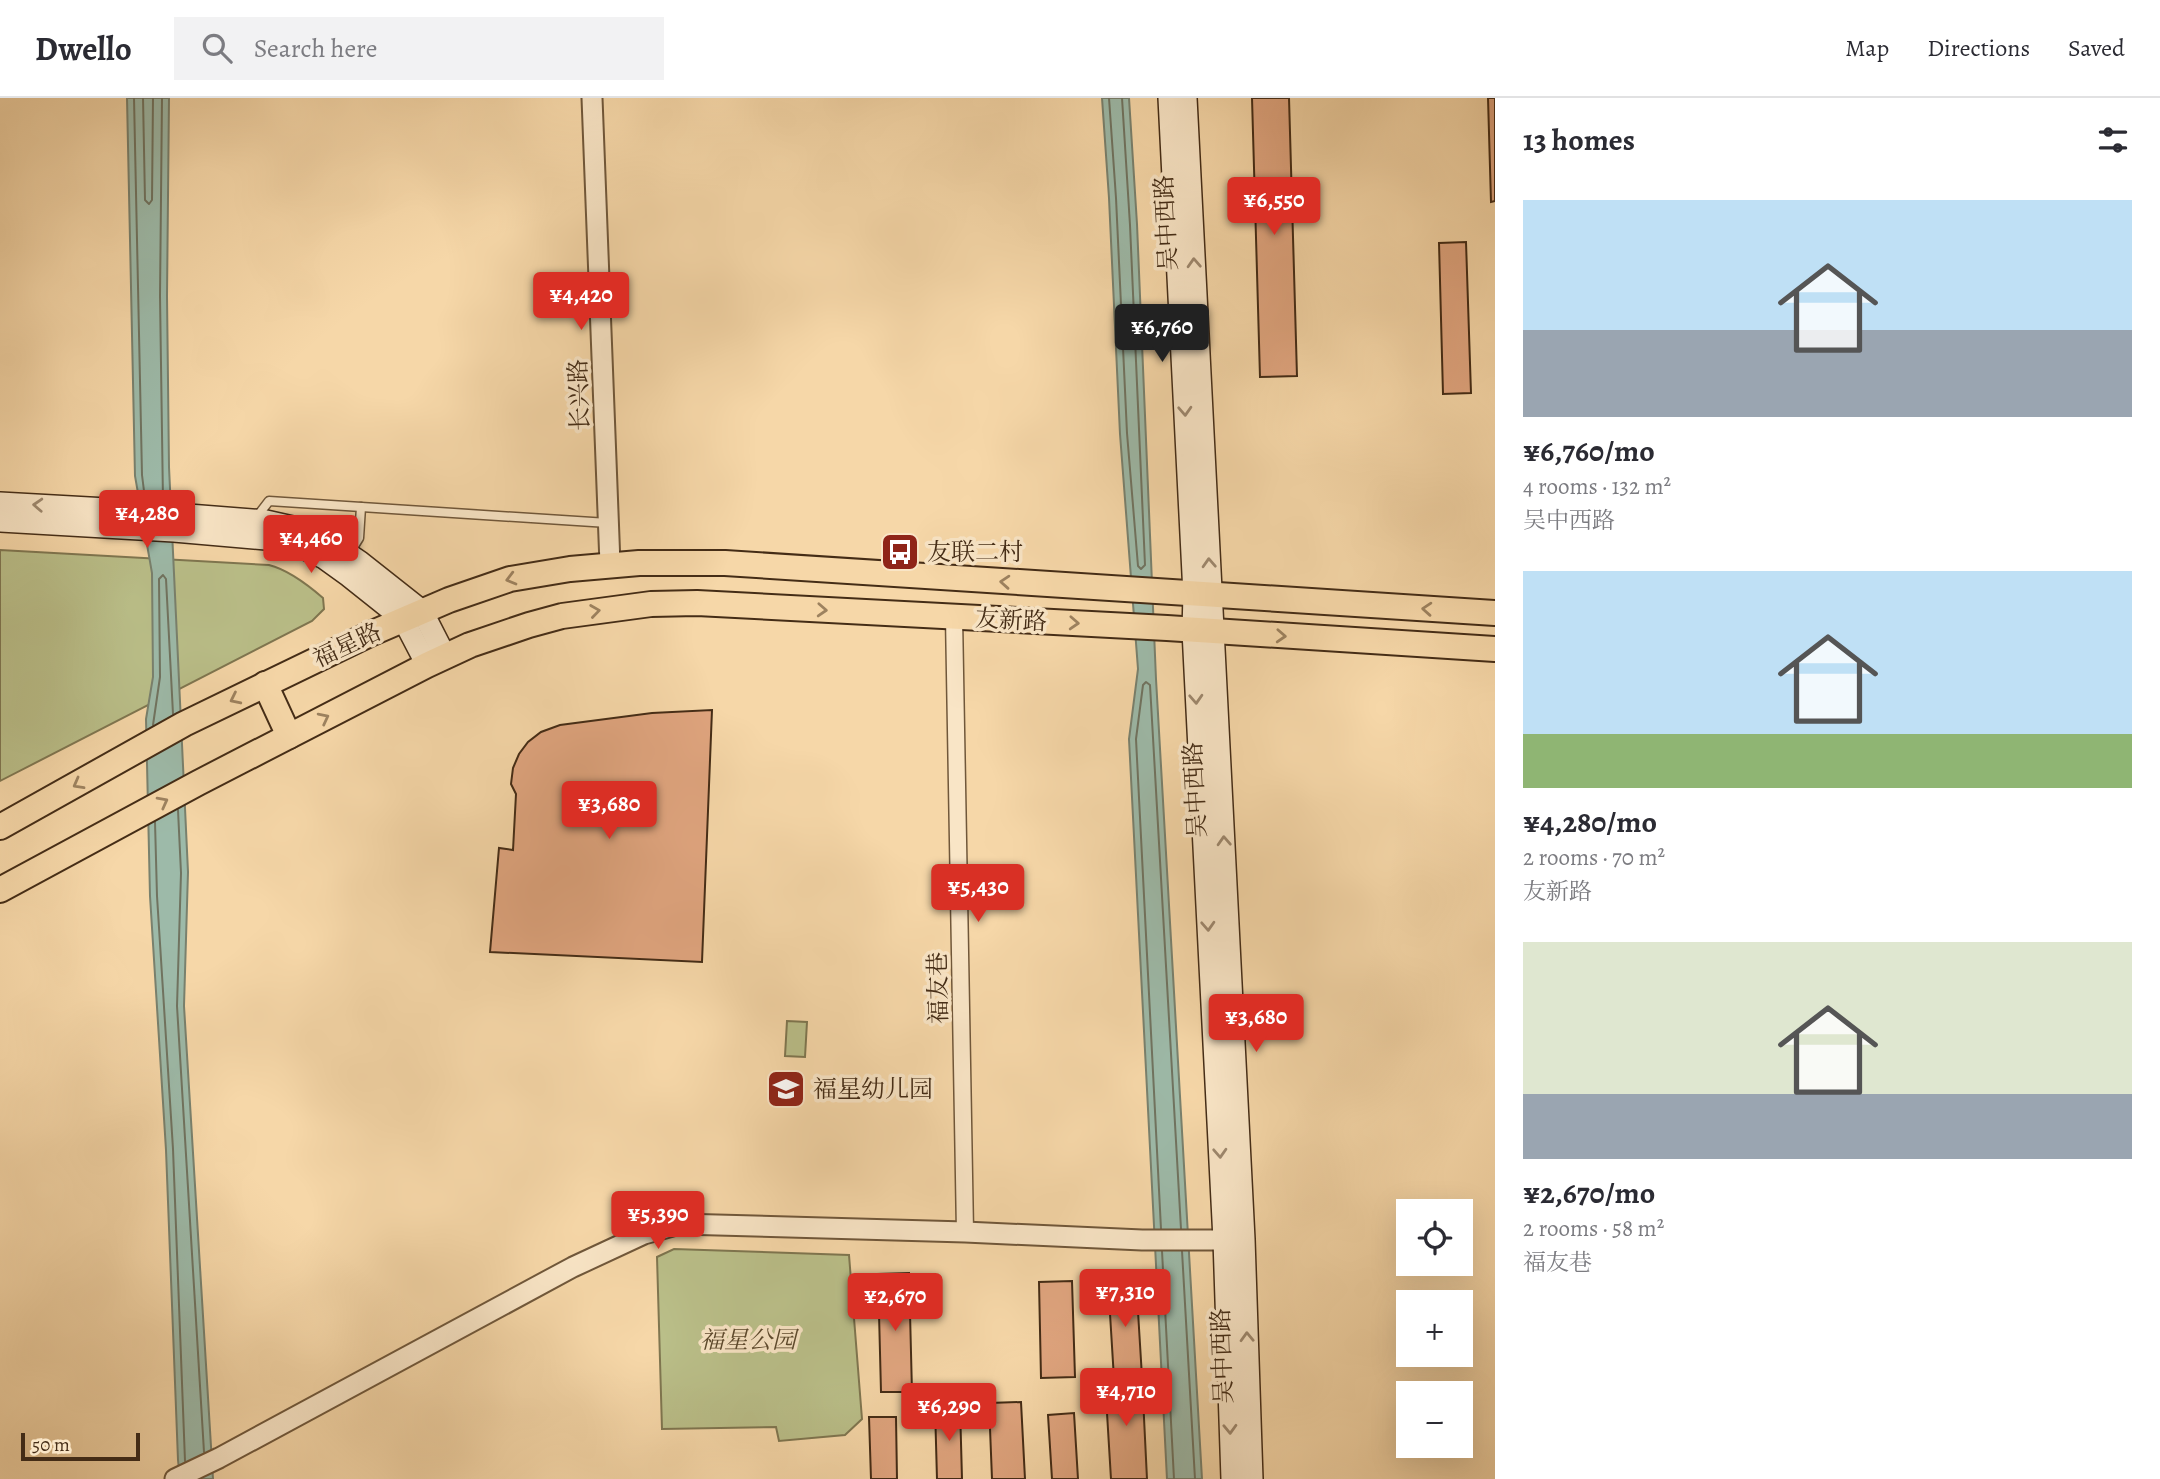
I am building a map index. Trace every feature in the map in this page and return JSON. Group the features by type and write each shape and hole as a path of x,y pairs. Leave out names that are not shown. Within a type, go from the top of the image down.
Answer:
{"main road":[{"name":"吴中西路","path":"1169,98 1203,594"},
{"name":"吴中西路","path":"1186,98 1203,631 1234,1240 1252,1479"},
{"path":"0,503 124,519 177,522 255,520 306,530 349,555 412,615 436,661 198,783 0,890"},
{"path":"0,521 124,519"},
{"path":"177,522 298,544 412,615"},
{"name":"友新路","path":"724,563 1495,613"},
{"name":"福星路","path":"0,827 184,724 265,684 412,615 510,579 610,564 724,563"},
{"name":"友新路","path":"436,661 529,625 584,612 682,603 1167,628 1495,649"},
{"path":"265,684 289,736"},
{"name":"吴中西路","path":"1232,1479 1234,1240"}],"street":[{"name":"长兴路","path":"592,98 610,564"},
{"name":"福友巷","path":"954,617 965,1232"},
{"path":"175,1479 219,1458 573,1267 644,1234 680,1224 1142,1240 1234,1240"}],"lane":[{"path":"255,520 269,501 608,523"},
{"path":"349,555 359,538 361,507"}],"green space":[{"path":"0,550 269,565 291,574 311,588 323,598 324,609 312,621 0,781"},
{"path":"787,1021 807,1022 805,1057 785,1056"},
{"name":"福星公园","path":"674,1249 849,1255 862,1419 845,1435 779,1441 776,1427 662,1429 657,1257"}],"water":[{"path":"127,98 169,98 169,467 188,872 184,1006 213,1479 180,1479 178,1460 166,1150 150,896 146,719 153,677 152,573 135,476"},
{"path":"1102,98 1129,98 1137,224 1156,679 1202,1479 1167,1479 1129,739 1138,669 1120,434"}],"building":[{"path":"1252,98 1289,98 1297,376 1260,377"},
{"path":"1488,98 1495,98 1495,201 1491,202"},
{"path":"1466,242 1471,393 1443,394 1439,243"},
{"path":"712,710 702,962 490,952 499,848 513,850 516,794 511,784 513,768 528,742 541,732 560,725 652,713"},
{"path":"909,1273 912,1392 881,1392 878,1274"},
{"path":"1136,1279 1142,1377 1114,1379 1108,1281"},
{"path":"1072,1281 1075,1377 1041,1378 1039,1282"},
{"path":"1142,1377 1147,1479 1111,1479 1105,1380"},
{"path":"1021,1402 1025,1479 992,1479 989,1403"},
{"path":"960,1406 962,1479 937,1479 935,1407"},
{"path":"1074,1413 1078,1479 1052,1479 1048,1415"},
{"path":"869,1417 896,1417 897,1479 871,1479"}],"place":[{"name":"友联二村","path":"900,552"},
{"name":"福星幼儿园","path":"786,1089"}]}
